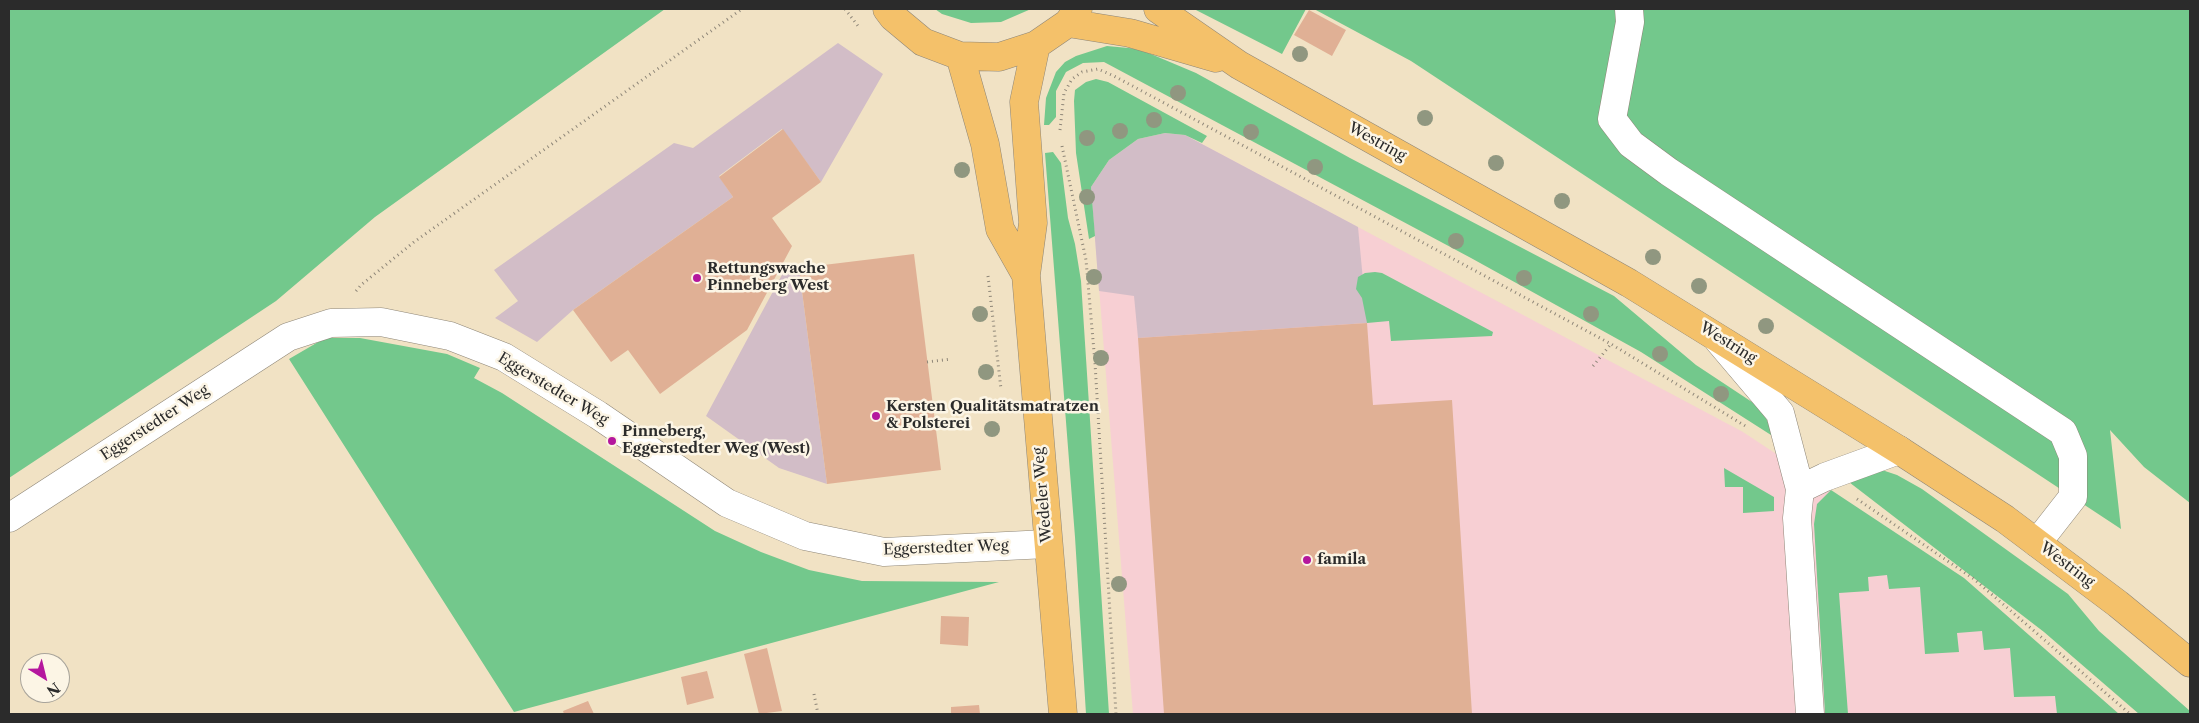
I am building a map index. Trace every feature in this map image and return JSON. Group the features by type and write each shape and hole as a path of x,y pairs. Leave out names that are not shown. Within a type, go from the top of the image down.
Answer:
{"main road":[{"path":"887,9 893,18 923,42 960,56 999,57 1036,46 1073,16"},
{"name":"Westring","path":"1158,9 1239,65 1580,255 1712,332 1899,450 2005,519 2118,604 2190,663"},
{"name":"Westring","path":"1073,16 1239,65"},
{"name":"Wedeler Weg","path":"1036,46 1024,102 1033,223 1026,275 1047,544 1063,714"},
{"name":"Wedeler Weg","path":"960,56 985,144 1000,230 1026,275"}],"street":[{"path":"1629,9 1630,22 1612,119 1631,144 1677,178 2063,432 2073,456 2073,497 2037,543"},
{"name":"Eggerstedter Weg","path":"9,518 288,337 331,323 381,322 450,336 504,357 598,415 727,503 805,536 884,552 1047,544"},
{"path":"1712,332 1780,413 1800,489 1797,518 1810,714"},
{"path":"1800,489 1825,477 1899,450"}],"path":[{"path":"331,323 361,285 414,242 742,9"},
{"path":"1060,135 1064,93 1072,79 1082,72 1098,69 1611,344 1748,427"},
{"path":"1062,145 1086,260 1116,714"},
{"path":"988,270 1001,391"},
{"path":"1593,366 1611,344"},
{"path":"928,362 951,360"},
{"path":"1825,477 1974,579 2130,714"},
{"path":"814,694 818,714"}],"shaded area":[{"path":"838,43 883,74 821,182 782,129 719,176 733,197 573,310 537,342 495,318 518,301 494,270 674,143 693,148"},
{"path":"1165,133 1185,135 1358,227 1367,323 1138,338 1134,296 1099,291 1091,187 1109,160 1138,139"},
{"path":"1185,135 1743,432 1964,578 2119,714 1133,714 1091,187"},
{"path":"799,268 827,484 779,468 706,416 784,271"}],"green space":[{"path":"9,9 665,9 375,217 276,301 9,478"},
{"path":"935,9 1031,9 1001,22 971,23 942,14"},
{"path":"1194,9 1306,9 1282,54"},
{"path":"1314,9 2190,9 2190,503 2144,467 2110,430 2121,529 1411,61"},
{"path":"1107,46 1139,49 1196,73 1350,158 1614,296 1696,365 1758,406 1771,429 1771,435 1641,352 1471,258 1104,62 1083,63 1066,72 1056,91 1056,117 1049,125 1044,125 1046,98 1056,72 1065,62 1076,56"},
{"path":"1096,79 1108,82 1207,136 1202,143 1185,135 1165,133 1138,139 1109,160 1091,187 1095,236 1089,239 1076,153 1074,101 1075,90 1086,82"},
{"path":"1053,152 1061,163 1068,218 1075,244 1081,281 1109,714 1086,714 1075,537 1045,153"},
{"path":"1365,273 1382,273 1493,332 1492,336 1391,341 1389,321 1367,323 1362,298 1356,289 1358,277"},
{"path":"325,338 360,338 447,354 480,368 474,378 502,393 715,531 761,552 809,570 862,581 999,582 514,712 289,359"},
{"path":"1724,468 1774,497 1774,511 1743,513 1743,487 1725,487"},
{"path":"1882,470 1897,475 1922,489 2068,594 2099,631 2190,711 2190,714 2139,714 2044,632 1845,479"},
{"path":"1831,490 1964,578 2119,714 2057,714 2055,696 2014,697 2010,648 1984,650 1982,631 1957,633 1959,652 1925,654 1920,587 1889,589 1887,575 1868,577 1869,591 1839,593 1848,714 1825,714 1814,524 1817,504"}],"building":[{"path":"1309,10 1346,30 1332,56 1294,35"},
{"name":"Rettungswache Pinneberg West","path":"783,129 821,182 772,218 792,246 747,330 660,394 628,350 611,362 573,310 733,197 719,177"},
{"name":"Kersten Qualitätsmatratzen & Polsterei","path":"914,254 941,470 827,484 799,268"},
{"name":"famila","path":"1367,323 1373,405 1452,400 1472,714 1164,714 1138,338"},
{"path":"941,616 969,617 968,646 940,644"},
{"path":"767,648 782,711 759,714 744,654"},
{"path":"707,671 714,698 687,705 681,677"},
{"path":"588,701 594,714 564,714 563,711"},
{"path":"979,705 980,714 951,714 951,707"}],"place":[{"name":"Rettungswache Pinneberg West","path":"697,278"},
{"name":"Kersten Qualitätsmatratzen & Polsterei","path":"876,416"},
{"name":"Pinneberg, Eggerstedter Weg (West)","path":"612,441"},
{"name":"famila","path":"1307,560"}]}
